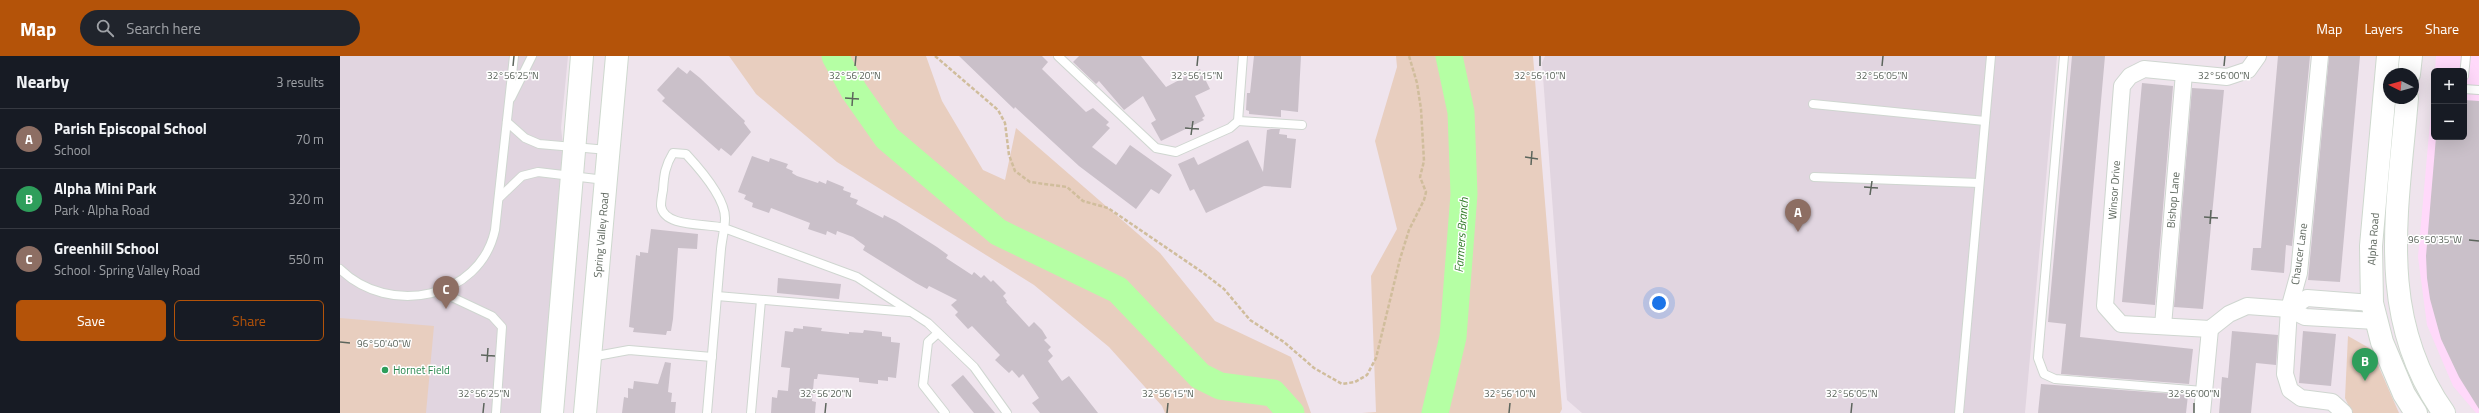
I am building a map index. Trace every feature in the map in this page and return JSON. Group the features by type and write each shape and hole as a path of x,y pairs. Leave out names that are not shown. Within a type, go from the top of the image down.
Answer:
{"street":[{"path":"552,413 582,56"},
{"name":"Spring Valley Road","path":"585,413 617,56"},
{"path":"2184,73 2227,77 2248,70 2258,56"},
{"name":"Chaucer Lane","path":"2320,56 2299,273 2289,309 2285,374 2290,390 2301,398 2332,402 2344,413"},
{"name":"Alpha Road","path":"2388,56 2371,246 2374,312 2393,370 2416,413"},
{"path":"2410,68 2411,56"},
{"name":"Winsor Drive","path":"2162,326 2121,324 2105,306 2122,86 2130,76 2144,69 2184,73"},
{"name":"Bishop Lane","path":"2162,326 2184,73"},
{"name":"Alpha Road","path":"2406,104 2396,222 2396,270 2399,308 2403,325 2427,387 2444,413"},
{"path":"2162,326 2210,328 2229,314 2247,306 2289,309 2307,298 2374,312 2386,309 2410,370 2427,387"},
{"path":"2202,413 2210,328"}],"lane":[{"path":"340,269 376,292 406,296 441,292 467,277 487,255 496,230 514,56"},
{"path":"509,102 532,56"},
{"path":"1058,56 1156,148 1176,152 1230,128 1238,121 1243,56"},
{"path":"1959,413 1990,56"},
{"path":"2064,56 2038,358 2044,374 2055,379 2203,391"},
{"path":"2465,68 2466,56"},
{"path":"2467,89 2479,90"},
{"path":"1813,104 1985,121"},
{"path":"1238,121 1302,125"},
{"path":"507,122 526,138 540,144 608,150"},
{"path":"706,413 712,357 717,296 724,228 725,216 713,187 686,154 674,153 665,166 661,207 667,216 679,223 713,225 724,228 858,277 938,333 974,367 1007,413"},
{"path":"500,197 522,176 538,172 606,180"},
{"path":"1814,177 1979,183"},
{"path":"441,292 492,316 502,327 496,413"},
{"path":"717,296 910,312"},
{"path":"751,413 761,300"},
{"path":"938,333 928,342 923,385 945,413"},
{"path":"590,357 629,350 712,357"}],"path":[{"path":"934,56 998,110 1005,123 1009,155 1015,171 1030,182 1067,188 1083,202 1108,208 1202,272 1224,289 1250,320 1284,342 1314,368 1342,384 1355,382 1367,375 1376,358 1400,259 1409,230 1424,200 1426,192 1420,177 1424,161 1421,108 1409,56"}],"shaded area":[{"path":"340,56 568,56 561,128 565,162 542,413 340,413"},
{"path":"729,56 926,56 942,101 983,170 1005,180 1016,128 1160,253 1215,321 1291,357 1311,413 1165,413 1162,406 1109,347 1034,285 837,162 756,94"},
{"path":"1396,56 1533,56 1562,409 1560,413 1362,413 1376,412 1371,276 1397,229 1375,141 1397,67"},
{"path":"1545,56 2057,56 2025,413 1582,413 1567,400 1542,63"},
{"path":"2436,56 2479,56 2479,413 2476,413 2453,386 2427,325 2418,257 2431,112 2431,140 2467,140 2467,68 2435,68"},
{"name":"Hornet Field","path":"340,318 434,326 426,413 340,413"},
{"path":"2348,336 2371,349 2399,413 2352,413 2345,398"}],"building":[{"path":"959,56 1042,56 1048,62 1042,69 1086,112 1093,108 1109,122 1106,125 1110,128 1092,147 1116,165 1130,145 1172,175 1159,194 1151,189 1136,209 1079,166 1015,107 1014,109"},
{"path":"1079,56 1141,56 1166,87 1200,69 1210,89 1195,96 1205,116 1202,118 1204,120 1161,141 1151,123 1156,120 1143,96 1124,110 1099,81 1096,84 1073,62"},
{"path":"1254,56 1301,56 1298,112 1281,110 1281,117 1249,114 1249,111 1246,110 1247,93 1250,93"},
{"path":"2072,56 2105,56 2080,337 2193,349 2189,384 2061,374 2066,324 2048,322"},
{"path":"2278,56 2310,56 2292,246 2286,245 2284,273 2251,270 2253,248 2261,248"},
{"path":"2329,56 2360,56 2340,282 2308,280"},
{"path":"678,67 687,74 690,70 700,78 745,121 744,123 751,132 731,156 721,148 719,151 662,101 665,98 657,90"},
{"path":"2142,83 2173,86 2155,305 2122,302"},
{"path":"2192,88 2224,90 2203,309 2174,307"},
{"path":"2467,100 2479,101 2479,409 2459,377 2441,339 2430,299 2426,256 2436,140 2467,140"},
{"path":"1280,129 1279,134 1287,135 1287,138 1296,139 1291,188 1264,186 1206,213 1194,189 1190,191 1178,164 1194,157 1198,165 1248,140 1263,172 1267,130"},
{"path":"752,156 769,162 770,158 788,164 786,168 793,171 792,173 797,176 818,183 819,181 826,184 827,180 844,187 843,190 851,193 850,197 858,200 856,204 883,218 884,215 896,221 937,247 948,255 946,258 972,275 974,272 981,278 984,275 991,282 993,280 1006,293 1003,296 1007,301 1006,302 1029,327 1034,322 1042,330 1047,338 1044,340 1051,347 1048,350 1053,356 1048,361 1062,381 1069,376 1098,413 1040,413 1032,403 1039,398 1023,374 1019,378 1012,370 1009,373 995,360 1000,355 972,326 968,329 955,315 958,312 951,305 957,300 929,286 927,289 916,283 863,250 865,246 853,237 837,231 836,235 827,231 826,235 808,229 810,223 771,208 769,213 752,207 753,203 744,199 746,195 738,192"},
{"path":"651,229 698,234 697,249 678,248 673,319 671,331 667,331 666,335 633,332 634,328 629,327 636,255 640,256 640,252 648,253"},
{"path":"778,278 841,284 839,299 777,293"},
{"path":"803,326 822,328 821,331 849,334 849,332 863,333 864,330 882,332 882,336 891,337 891,342 900,343 896,378 888,377 888,381 878,380 878,384 859,382 859,378 818,374 817,379 814,379 812,401 816,402 815,413 771,413 772,397 777,398 778,390 788,391 790,368 781,367 785,331 793,332 794,328 803,329"},
{"path":"2232,331 2278,335 2276,365 2256,363 2251,413 2219,413 2222,377 2228,378"},
{"path":"2303,331 2336,334 2331,386 2299,383"},
{"path":"665,362 671,363 668,392 672,393 671,402 676,402 675,413 622,413 624,397 628,398 628,388 633,389 634,381 658,384"},
{"path":"963,375 995,413 974,413 951,385"},
{"path":"2041,384 2188,395 2186,413 2038,413"}],"waterway":[{"path":"835,56 854,91 887,138 998,232 1118,290 1200,376 1220,386 1273,393 1291,413"},
{"name":"Farmers Branch","path":"1435,413 1453,337 1464,194 1461,112 1449,56"}],"place":[{"name":"Parish Episcopal School","path":"1798,232"},
{"name":"Greenhill School","path":"446,309"},
{"name":"Hornet Field","path":"385,370"},
{"name":"Alpha Mini Park","path":"2365,381"}]}
